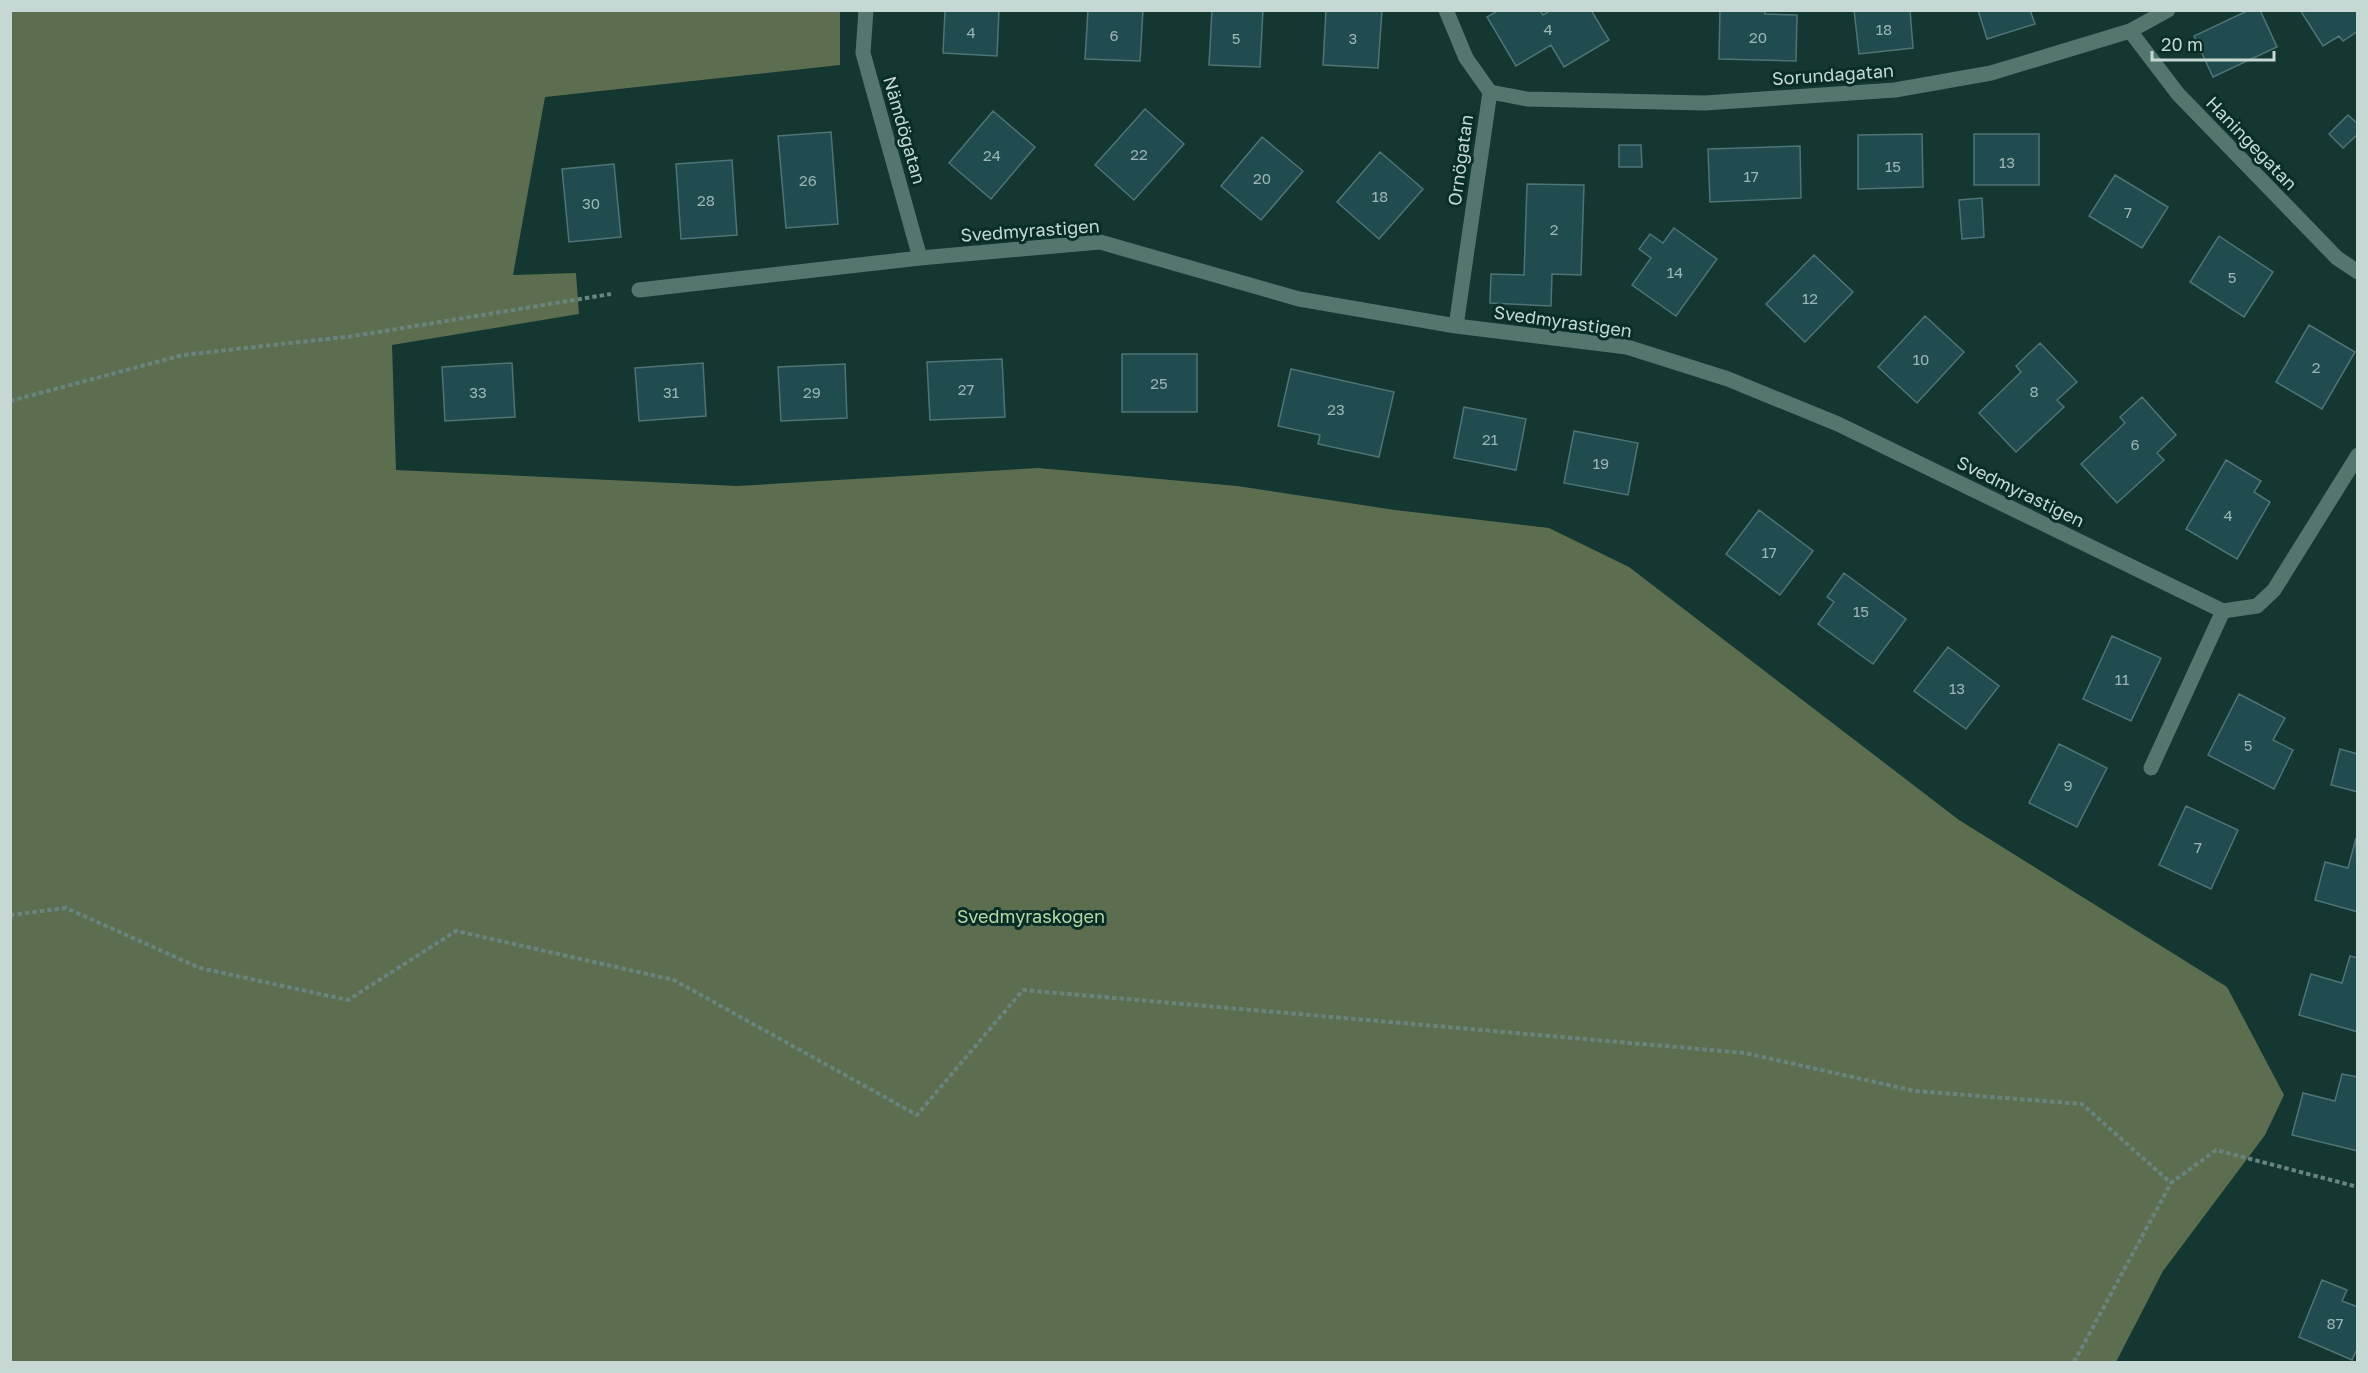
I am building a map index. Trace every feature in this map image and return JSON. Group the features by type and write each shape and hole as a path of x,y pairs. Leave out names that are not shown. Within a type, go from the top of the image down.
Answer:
{"street":[{"name":"Nämdögatan","path":"866,10 863,53 920,258"},
{"path":"1446,10 1466,58 1490,92"},
{"name":"Sorundagatan","path":"1490,92 1527,99 1705,103 1895,90 1991,73 2130,31 2168,10"},
{"name":"Haningegatan","path":"2130,31 2186,102 2329,250 2358,272"},
{"name":"Ornögatan","path":"1456,326 1490,92"},
{"name":"Svedmyrastigen","path":"639,290 920,258 1100,242 1299,299 1456,326 1627,347 1728,379 1838,424 2223,611"},
{"path":"2151,768 2223,611 2257,606 2274,590 2358,455"}],"path":[{"path":"10,401 183,355 354,336 639,290"},
{"path":"10,915 66,908 200,968 348,1000 456,931 674,980 917,1116 1023,990 1746,1053 1915,1091 2082,1104 2171,1183"},
{"path":"2074,1362 2171,1183 2216,1149 2358,1187"}],"green space":[{"name":"Svedmyraskogen","path":"10,11 840,11 840,65 545,97 513,275 576,273 579,314 392,345 396,470 737,486 1038,468 1237,486 1395,510 1549,528 1629,567 1959,820 2227,987 2284,1095 2265,1135 2163,1271 2116,1362 11,1362"}],"building":[{"path":"945,10 999,10 997,56 943,53"},
{"path":"1088,10 1143,10 1140,61 1085,59"},
{"path":"1212,10 1263,10 1260,67 1209,65"},
{"path":"1326,10 1382,10 1378,68 1323,65"},
{"path":"1499,10 1540,10 1543,15 1551,10 1591,10 1609,40 1564,67 1551,45 1516,66 1487,17"},
{"path":"1720,10 1765,10 1765,14 1797,15 1796,61 1719,59"},
{"path":"1854,10 1910,10 1913,48 1859,54"},
{"path":"1978,10 2030,10 2035,24 1987,39"},
{"path":"2249,10 2260,10 2277,47 2213,77 2194,36"},
{"path":"2300,10 2358,10 2358,31 2343,41 2339,36 2323,46"},
{"path":"1145,109 1184,144 1134,200 1095,165"},
{"path":"993,111 1035,147 991,199 949,163"},
{"path":"2348,115 2358,124 2358,134 2343,148 2329,134"},
{"path":"831,132 838,224 786,228 778,136"},
{"path":"1922,134 1923,187 1858,189 1858,135"},
{"path":"1974,134 2039,134 2039,185 1974,185"},
{"path":"1262,137 1303,171 1261,220 1221,186"},
{"path":"1619,145 1641,145 1642,167 1619,167"},
{"path":"1800,146 1801,198 1710,202 1708,149"},
{"path":"1380,152 1423,189 1379,239 1337,202"},
{"path":"732,160 737,235 681,239 676,164"},
{"path":"614,164 621,237 569,242 562,169"},
{"path":"2115,175 2168,207 2142,248 2089,216"},
{"path":"1527,184 1584,185 1581,275 1552,274 1551,306 1490,303 1491,274 1524,275"},
{"path":"1982,198 1984,237 1962,239 1959,200"},
{"path":"1674,228 1717,259 1676,316 1632,285 1651,258 1639,249 1650,234 1663,243"},
{"path":"2219,236 2273,272 2244,317 2190,282"},
{"path":"1814,255 1853,292 1805,342 1766,304"},
{"path":"1925,316 1964,352 1917,403 1878,367"},
{"path":"2309,325 2355,352 2322,409 2276,382"},
{"path":"2040,343 2077,382 2057,400 2064,407 2016,452 1979,413 2021,372 2016,366"},
{"path":"1122,354 1197,354 1197,412 1122,412"},
{"path":"1002,359 1005,417 930,420 927,362"},
{"path":"512,363 515,417 445,421 442,367"},
{"path":"703,363 706,416 639,421 635,368"},
{"path":"845,364 847,418 781,421 778,367"},
{"path":"1291,369 1394,392 1379,457 1318,444 1320,435 1278,426"},
{"path":"2142,397 2176,435 2157,453 2164,460 2117,503 2081,464 2125,423 2120,417"},
{"path":"1464,407 1526,419 1516,470 1454,458"},
{"path":"1574,431 1638,443 1628,495 1564,483"},
{"path":"2226,460 2261,481 2254,492 2270,502 2237,559 2186,529"},
{"path":"1759,510 1813,551 1780,595 1726,554"},
{"path":"1844,573 1906,619 1873,664 1818,624 1834,602 1827,597"},
{"path":"2112,636 2161,658 2131,721 2083,699"},
{"path":"1948,647 1999,686 1966,729 1914,691"},
{"path":"2239,694 2285,718 2273,740 2293,750 2274,789 2208,755"},
{"path":"2059,744 2107,768 2077,827 2029,803"},
{"path":"2340,749 2358,754 2358,792 2331,785"},
{"path":"2186,806 2238,830 2211,889 2159,865"},
{"path":"2356,838 2358,912 2315,900 2325,862 2348,868"},
{"path":"2350,956 2358,958 2358,1032 2299,1015 2311,974 2342,983"},
{"path":"2342,1074 2358,1077 2358,1151 2292,1135 2303,1093 2335,1101"},
{"path":"2322,1280 2347,1290 2342,1301 2358,1307 2358,1347 2352,1360 2299,1337"}]}
